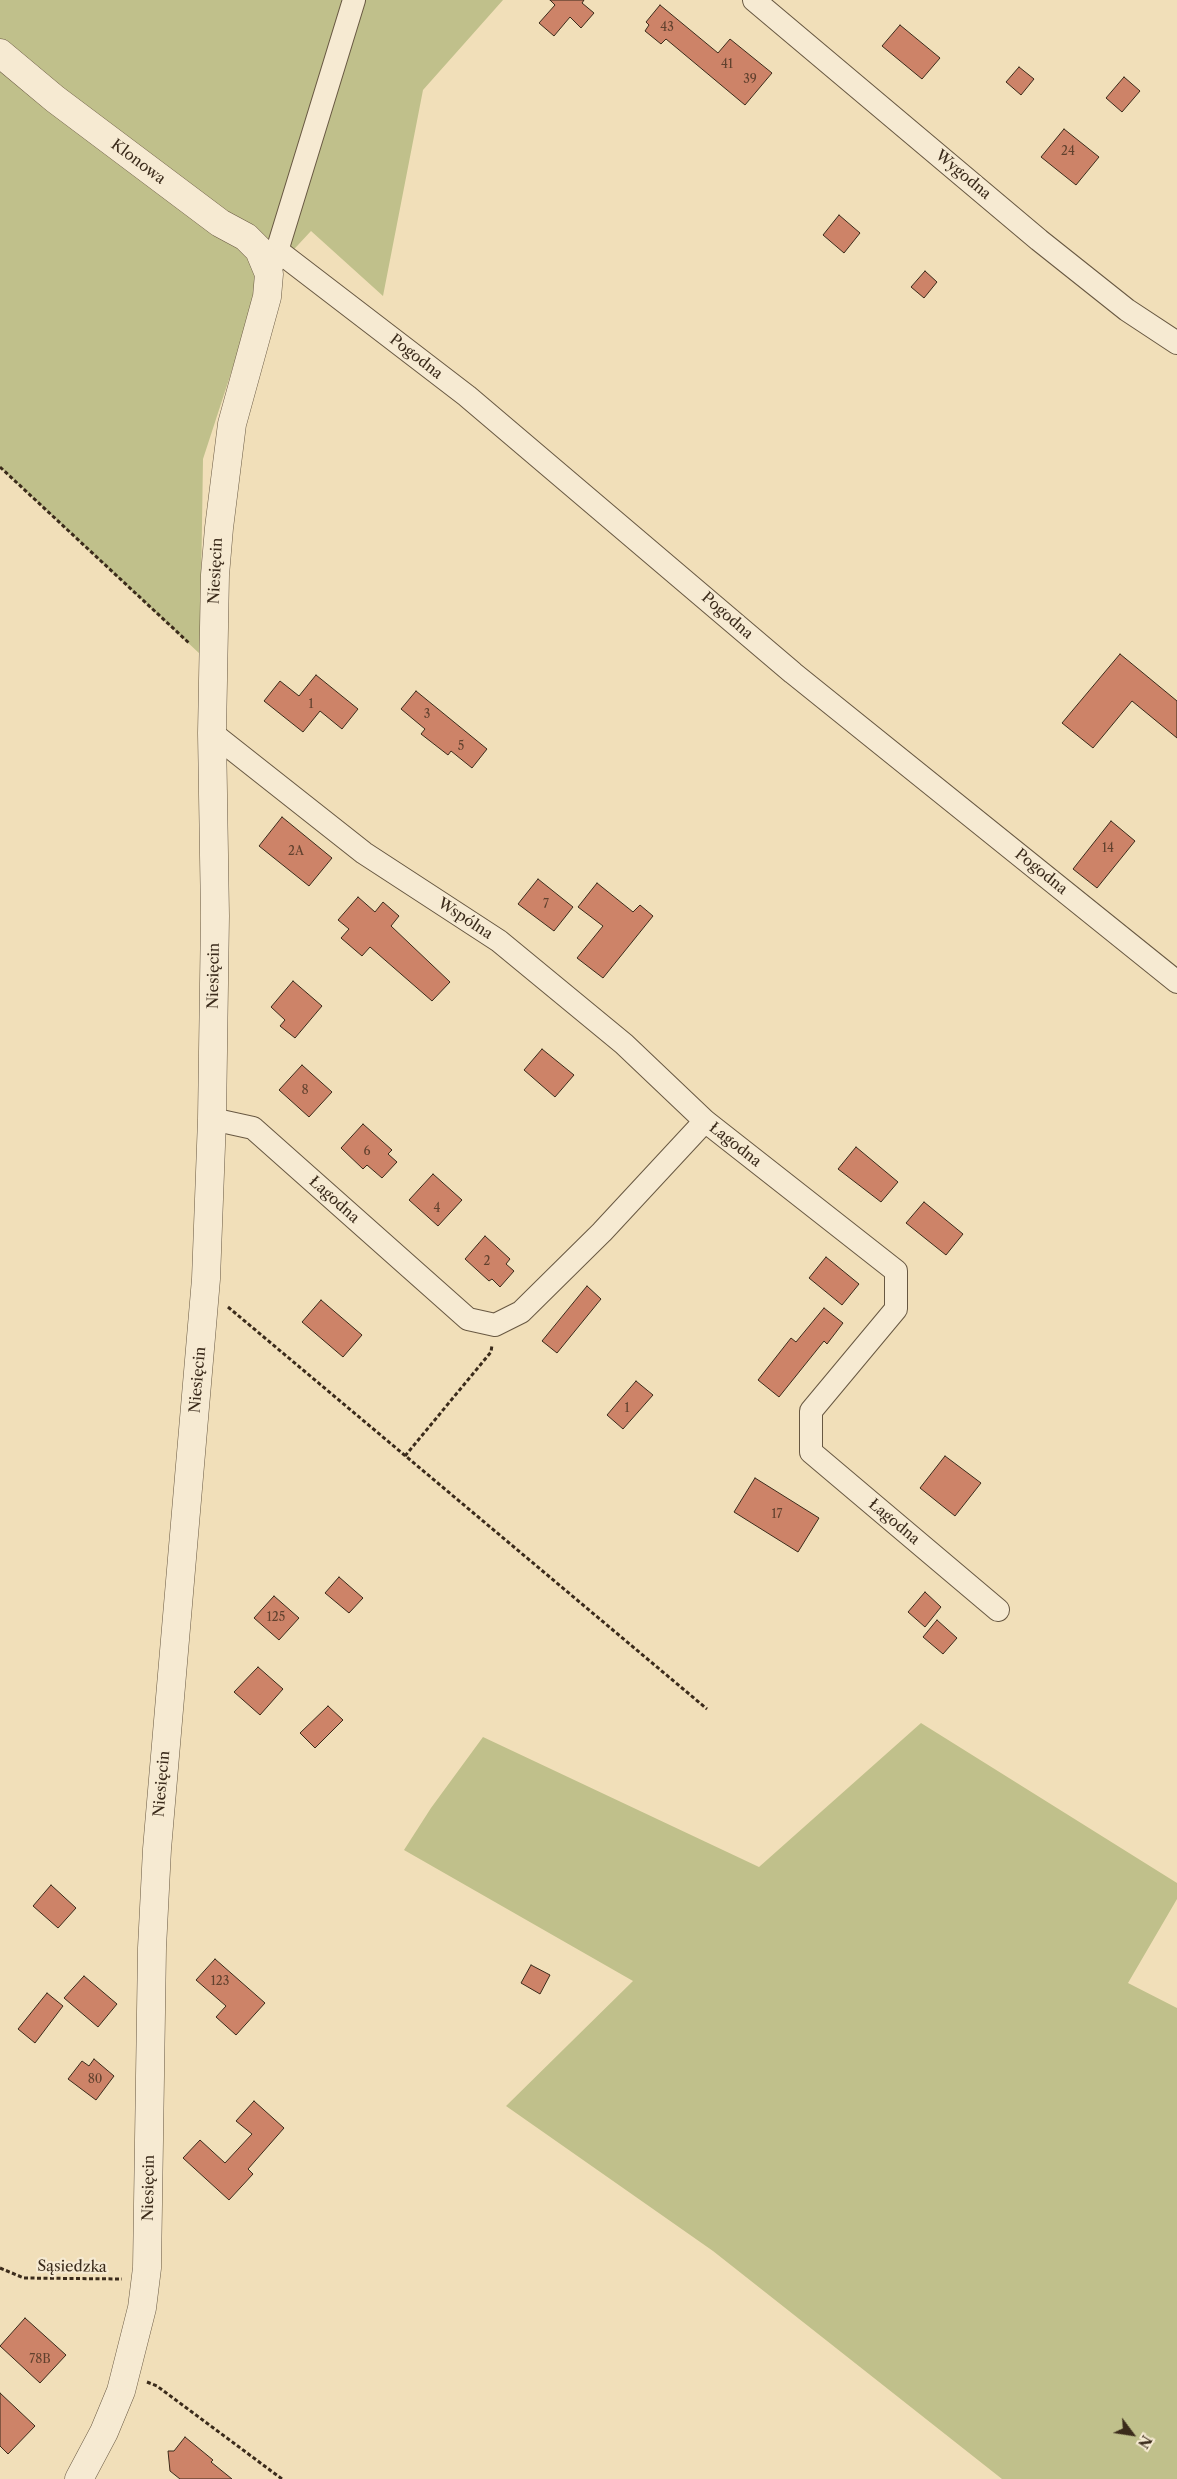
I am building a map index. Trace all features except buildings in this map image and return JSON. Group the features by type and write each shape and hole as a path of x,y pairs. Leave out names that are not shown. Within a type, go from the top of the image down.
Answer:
{"street":[{"path":"274,262 354,0"},
{"name":"Wygodna","path":"754,0 1039,240 1127,310 1177,343"},
{"name":"Klonowa","path":"0,53 56,99 204,211 246,237 274,262"},
{"name":"Niesięcin","path":"79,2479 104,2432 121,2391 142,2308 146,2280 150,2180 152,1948 157,1849 205,1297 212,1119 215,872 212,733 219,528 228,451 238,399 267,297 274,262"},
{"name":"Pogodna","path":"274,262 467,396 793,673 1177,982"},
{"name":"Wspólna","path":"212,733 364,853 499,941 624,1044 705,1121"},
{"name":"Łagodna","path":"212,1119 253,1128 468,1319 495,1325 521,1312 602,1232 705,1121 896,1271 896,1309 810,1412 811,1452 998,1610"}],"path":[{"path":"0,467 213,666"},
{"path":"205,1297 226,1305 707,1709"},
{"path":"405,1456 491,1352 495,1325"},
{"name":"Sąsiedzka","path":"0,2268 24,2278 146,2280"},
{"path":"126,2374 157,2386 282,2479"}],"green space":[{"path":"0,0 503,0 423,90 383,296 311,231 259,287 203,459 200,654 0,467"},
{"path":"921,1723 1177,1883 1177,1899 1128,1983 1177,2008 1177,2479 1002,2479 713,2251 506,2106 633,1981 404,1850 431,1808 483,1737 759,1867"}]}
